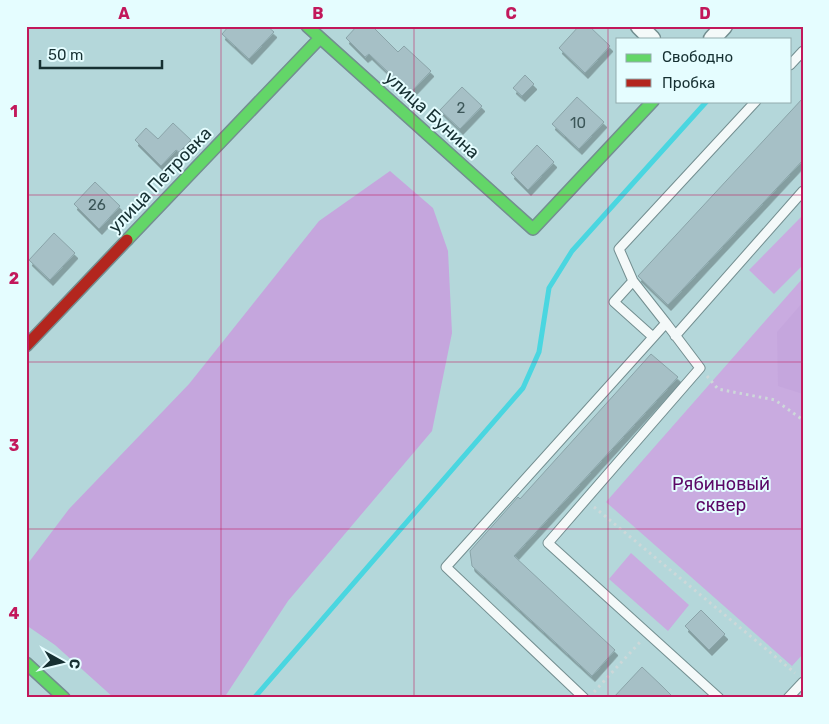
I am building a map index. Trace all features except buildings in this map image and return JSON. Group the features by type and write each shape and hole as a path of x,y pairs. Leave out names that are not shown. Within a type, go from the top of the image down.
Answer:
{"street":[{"name":"улица Бунина","path":"307,26 533,229 652,102"},
{"path":"639,26 651,38"},
{"path":"713,38 724,26"},
{"name":"улица Петровка","path":"26,346 320,38"},
{"path":"26,663 64,698"}],"lane":[{"path":"792,63 803,51"},
{"path":"719,698 548,543 700,368 633,281 619,249 755,102"},
{"path":"675,336 803,191"},
{"path":"633,281 614,302 653,338"},
{"path":"584,698 446,567 666,323"},
{"path":"788,698 803,681"}],"path":[{"path":"700,368 718,389 775,400 803,420"},
{"path":"586,500 803,681"},
{"path":"588,698 648,633"}],"green space":[{"path":"801,217 803,219 803,265 774,294 749,270"},
{"name":"Рябиновый сквер","path":"803,278 803,654 792,666 606,502"},
{"path":"631,553 689,605 668,631 609,579"}],"shaded area":[{"path":"390,171 433,208 448,251 452,333 432,431 288,601 224,698 114,698 55,645 26,625 26,566 69,509 189,384 319,221"},
{"path":"803,302 803,394 778,386 777,332"}],"waterway":[{"path":"254,698 523,388 539,352 549,288 572,251 706,102"}],"traffic: fast":[{"path":"307,26 533,229 652,102"},
{"path":"127,240 320,38"},
{"path":"26,663 64,698"}],"traffic: jam":[{"path":"26,346 127,240"}]}
